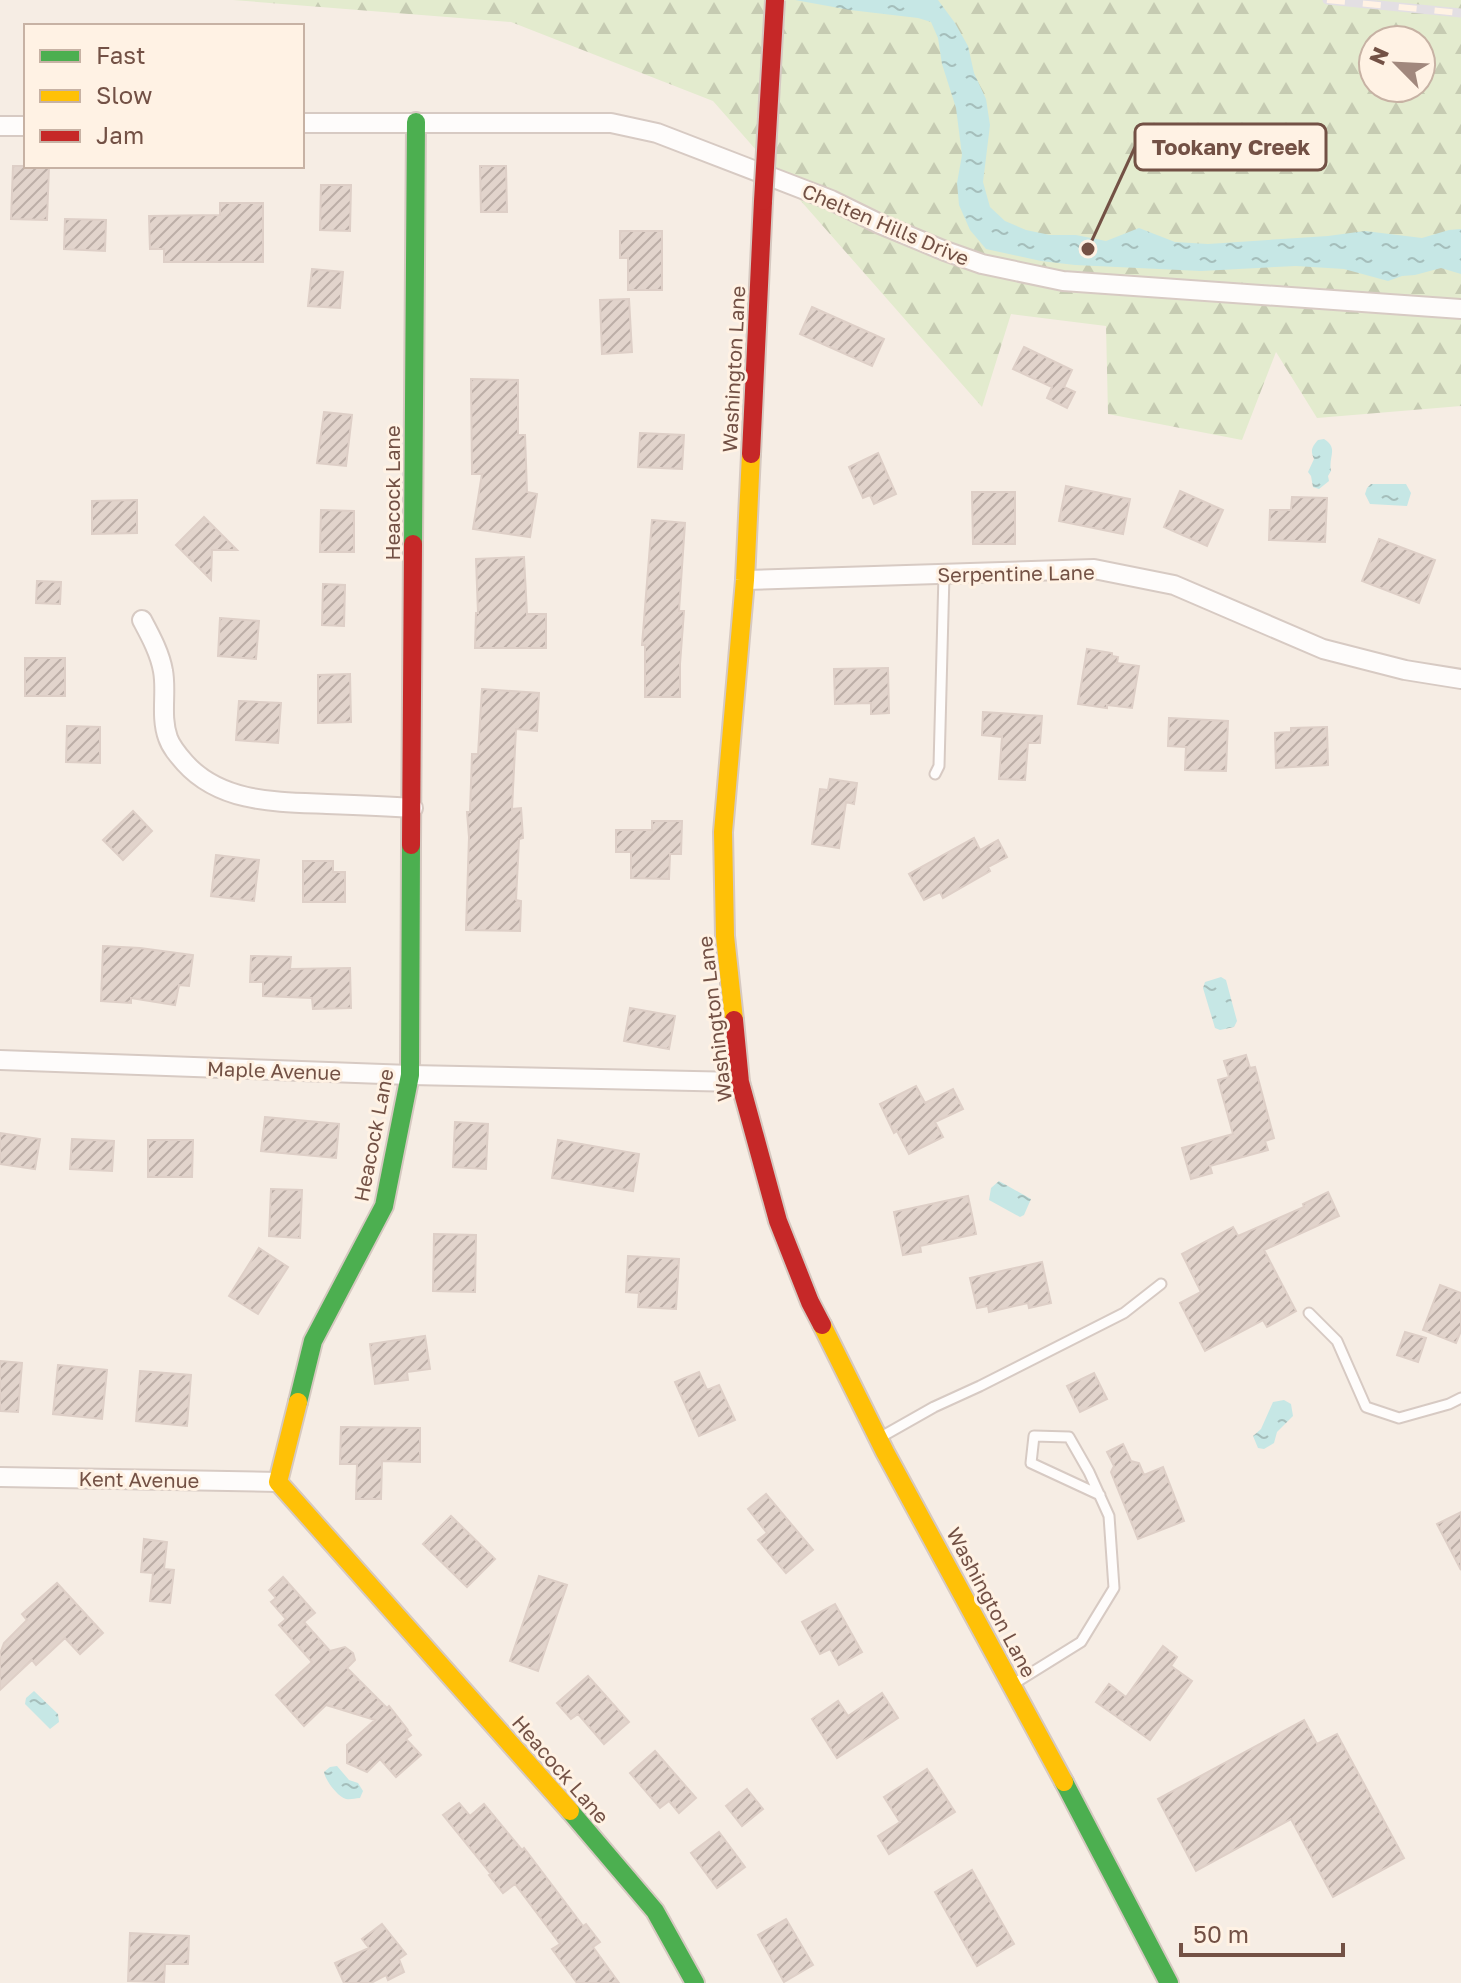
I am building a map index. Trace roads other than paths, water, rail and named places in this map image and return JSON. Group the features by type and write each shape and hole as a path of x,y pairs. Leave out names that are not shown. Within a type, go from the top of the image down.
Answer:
{"main road":[{"name":"Washington Lane","path":"775,0 745,580 723,832 725,936 740,1082 778,1221 810,1302 879,1439 1169,1983"},
{"name":"Heacock Lane","path":"416,122 410,1075 384,1206 313,1341 278,1482 655,1911 695,1983"}],"street":[{"name":"Chelten Hills Drive","path":"304,123 611,123 641,129 831,200 880,224 982,264 1063,281 1461,309"},
{"path":"0,126 24,126"},
{"name":"Serpentine Lane","path":"745,580 1094,569 1174,585 1323,649 1405,670 1461,679"},
{"path":"142,620 163,670 167,737 184,762 207,781 227,791 268,801 413,808"},
{"name":"Maple Avenue","path":"0,1060 410,1075 740,1082"},
{"name":"Kent Avenue","path":"0,1477 278,1482"}],"lane":[{"path":"935,774 939,766 944,574"},
{"path":"879,1439 934,1407 1124,1313 1161,1284"},
{"path":"1309,1313 1337,1341 1366,1407 1399,1418 1461,1398"},
{"path":"1012,1685 1081,1642 1114,1588 1109,1516 1100,1495 1089,1472 1069,1437 1034,1436 1031,1463 1100,1495"}],"water":[{"path":"795,0 938,0 968,46 974,73 986,99 990,125 983,182 990,207 1005,221 1026,230 1106,241 1139,228 1175,242 1208,244 1365,231 1422,238 1461,229 1461,274 1441,268 1388,281 1344,269 1296,266 1201,271 1075,265 986,249 970,230 959,205 957,183 962,155 956,108 931,22"},
{"path":"1324,439 1332,449 1331,471 1329,481 1319,489 1313,487 1308,472 1314,459 1313,447 1318,440"},
{"path":"1371,484 1406,484 1411,493 1407,506 1370,504 1365,494"},
{"path":"1221,977 1226,980 1237,1021 1234,1027 1220,1030 1215,1028 1203,988 1205,982"},
{"path":"999,1181 1031,1199 1024,1215 1020,1217 989,1200 991,1188"},
{"path":"1284,1400 1291,1404 1293,1416 1277,1432 1274,1443 1264,1449 1258,1448 1253,1436 1261,1429 1273,1402"},
{"path":"34,1691 58,1714 59,1722 50,1729 25,1704 26,1698"},
{"path":"337,1766 349,1780 358,1783 363,1791 360,1798 343,1798 329,1784 324,1772"}],"railway":[{"path":"1327,0 1461,13"}],"place":[{"name":"Tookany Creek","path":"1088,249"}]}
